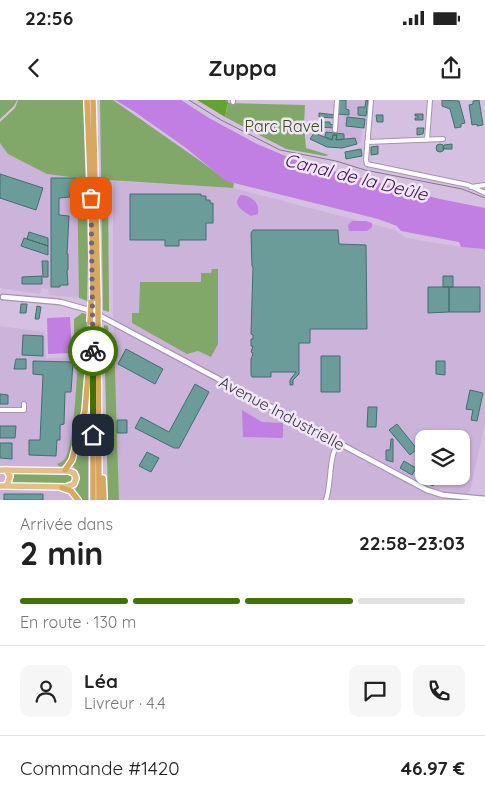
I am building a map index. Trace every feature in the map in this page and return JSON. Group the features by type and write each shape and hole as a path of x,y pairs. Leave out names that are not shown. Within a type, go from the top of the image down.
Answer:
{"highway":[{"path":"93,100 93,500"},
{"path":"87,102 94,301"},
{"path":"94,323 99,500"},
{"path":"65,470 72,460 86,404 94,323"},
{"path":"99,448 102,461 104,500"},
{"path":"62,488 71,491 78,500"}],"main road":[{"path":"3,470 65,470 74,473 76,480 71,486 62,488 3,486"},
{"path":"3,470 10,478 3,486"}],"street":[{"path":"335,130 337,100"},
{"path":"371,100 367,164 472,186 485,185"},
{"path":"427,140 430,100"},
{"path":"367,142 444,140"},
{"path":"472,186 485,193"},
{"path":"1,302 2,295"},
{"name":"Avenue Industrielle","path":"2,295 60,302 85,308 433,493 460,498 485,499"},
{"path":"0,410 24,410 24,404"},
{"path":"326,500 329,490 333,452 338,442"}],"shaded area":[{"path":"339,100 368,100 365,128 362,128 361,142 349,147 333,148 310,139 314,131 322,135 325,129 337,129"},
{"path":"0,143 47,174 77,178 79,298 49,295 48,289 42,288 40,294 0,288"},
{"path":"113,181 233,188 395,230 406,238 485,249 485,424 470,491 459,500 119,500 113,313"},
{"path":"0,326 45,332 46,358 78,357 82,500 0,500"}],"green space":[{"path":"0,100 17,100 14,106 0,119"},
{"path":"18,100 83,100 88,257 87,301 79,298 77,178 47,174 8,154 0,143 0,122 15,108"},
{"path":"100,100 113,100 226,180 234,183 233,188 108,180 109,312 103,310"},
{"path":"197,100 225,100 228,103 225,117"},
{"name":"Parc Ravel","path":"225,100 228,100 228,103 305,105 306,148 329,155 325,156 286,149 225,117 228,104"},
{"path":"212,269 218,269 218,344 211,357 198,351 187,354 132,323 132,313 139,313 140,282 201,282 201,273 211,273"},
{"path":"82,313 87,314 83,408 69,457 65,465 60,467 57,464 64,460 70,442 74,411 78,358 74,357 74,319"},
{"path":"104,325 108,326 109,339 114,339 119,500 108,500"},
{"path":"88,414 88,500 81,500 75,490 79,483 80,474 73,466"},
{"path":"11,472 67,473 73,476 74,480 70,485 11,484 13,477"}],"water":[{"name":"Canal de la Deûle","path":"115,100 181,100 209,118 257,144 300,162 440,199 485,208 485,249 461,247 459,242 401,231 397,226 378,219 226,181 186,148"},
{"path":"241,195 249,197 256,203 258,214 251,216 239,207 237,201"},
{"path":"352,221 366,221 372,223 372,227 367,231 349,231 348,225"},
{"path":"70,317 72,353 48,354 47,318"},
{"path":"242,410 262,422 283,423 282,438 243,437"}],"building":[{"path":"339,100 346,100 346,109 349,110 349,115 338,114"},
{"path":"366,100 368,100 366,116 358,115 358,107 365,107"},
{"path":"442,100 459,101 465,123 461,124 461,127 455,128 450,109 442,106"},
{"path":"479,100 483,125 477,126 477,124 472,125 469,105 473,104 473,101"},
{"path":"319,113 335,115 334,118 319,117"},
{"path":"415,114 423,114 423,120 415,120 418,116 415,116"},
{"path":"376,115 383,115 383,122 377,122"},
{"path":"347,117 365,119 364,128 346,126"},
{"path":"323,122 330,122 333,128 318,127 318,125 323,126"},
{"path":"417,128 424,128 423,134 417,135"},
{"path":"326,132 344,134 344,139 336,140 337,135 333,135 332,140 325,137"},
{"path":"314,133 332,140 333,135 337,135 336,140 355,138 357,144 342,148 327,147 310,139"},
{"path":"440,144 444,148 440,152 436,148"},
{"path":"452,144 452,149 443,149 444,145"},
{"path":"378,146 378,154 371,155 371,147"},
{"path":"361,149 362,156 346,159 345,152"},
{"path":"0,174 43,188 36,210 0,198"},
{"path":"51,178 76,178 76,194 70,194 70,197 59,198 59,215 69,216 68,285 60,285 60,287 51,287"},
{"path":"130,194 201,194 201,196 206,196 206,200 210,200 210,203 213,203 213,223 206,223 206,240 179,240 179,246 165,246 165,240 130,240"},
{"path":"253,230 338,230 339,244 366,245 367,329 310,329 310,343 299,343 299,374 293,380 293,385 290,385 290,380 296,372 271,372 271,377 252,377 251,375 251,358 253,353 251,352 253,346 251,346 251,339 253,339 253,335 251,334 253,267 251,233"},
{"path":"29,232 48,238 48,246 27,239"},
{"path":"24,238 48,246 48,255 21,246"},
{"path":"42,261 48,261 48,277 43,277"},
{"path":"42,276 42,284 22,284 22,277"},
{"path":"443,276 453,276 453,287 443,287"},
{"path":"428,287 449,287 449,312 428,313"},
{"path":"449,287 480,287 480,312 449,312"},
{"path":"21,304 27,304 26,313 20,313"},
{"path":"37,306 41,307 39,319 35,319"},
{"path":"23,335 43,336 43,356 22,355"},
{"path":"126,349 163,369 155,384 118,364"},
{"path":"321,356 340,356 340,392 321,392"},
{"path":"16,359 26,359 26,369 14,369"},
{"path":"33,361 73,362 71,392 65,392 64,424 60,425 60,440 57,440 56,456 29,455 29,440 40,440 43,375 33,374"},
{"path":"436,361 445,361 445,375 436,374"},
{"path":"195,384 209,392 179,448 174,448 135,428 141,417 169,432"},
{"path":"470,390 483,393 477,421 471,420 473,410 466,409"},
{"path":"0,394 8,395 8,404 0,404"},
{"path":"368,407 377,407 376,427 367,427"},
{"path":"117,420 127,420 127,433 117,433"},
{"path":"397,424 415,446 415,451 410,455 389,430"},
{"path":"0,426 16,426 15,438 0,438"},
{"path":"391,439 393,439 393,462 386,460 386,450 390,450"},
{"path":"0,443 12,443 12,459 0,458"},
{"path":"147,452 159,458 151,472 139,466"},
{"path":"404,461 415,467 415,470 412,475 400,468"},
{"path":"4,494 43,494 43,500 4,500"}],"tram line":[{"path":"189,100 221,120 280,150 336,161 365,170 462,189 485,198"}],"way so far":[{"path":"91,198 93,351"}],"route":[{"path":"93,351 93,435"}]}
